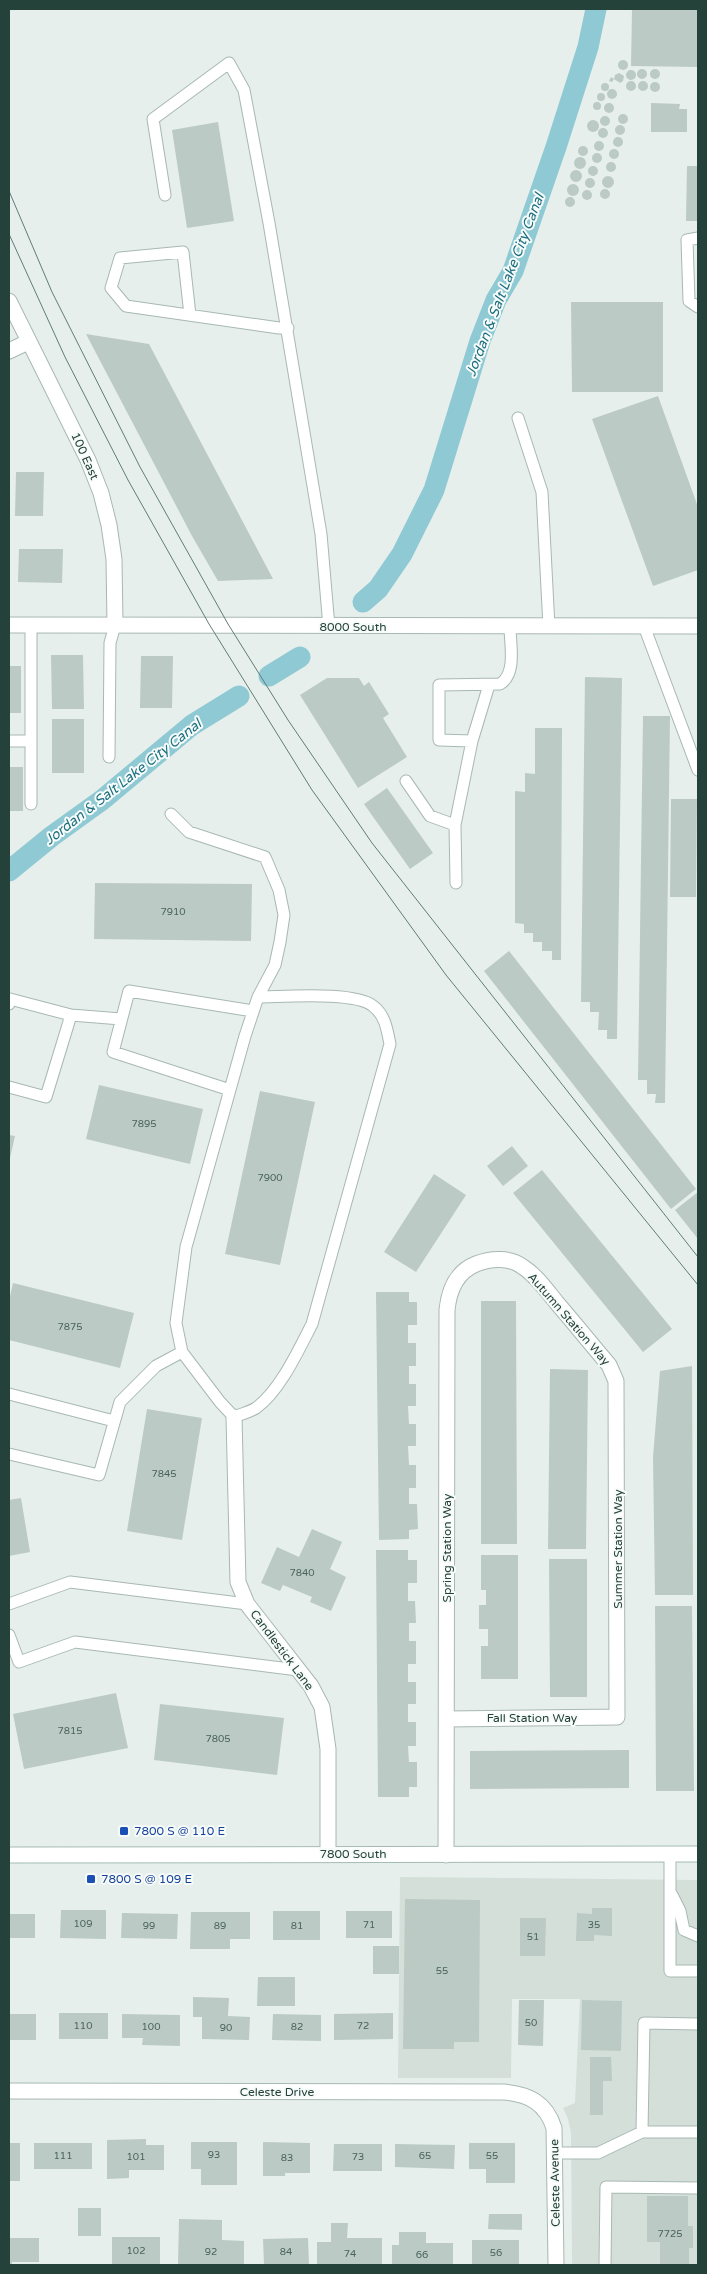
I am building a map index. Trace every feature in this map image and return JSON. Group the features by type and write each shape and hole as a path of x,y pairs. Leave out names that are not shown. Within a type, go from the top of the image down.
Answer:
{"street":[{"name":"100 East","path":"9,301 88,460 101,493 109,525 114,559 115,624"},
{"path":"9,351 28,342"},
{"name":"8000 South","path":"9,625 210,624 329,627 698,626"},
{"name":"Autumn Station Way","path":"485,1260 505,1259 514,1262 522,1266 538,1280 609,1365 616,1381"},
{"name":"Spring Station Way","path":"446,1855 446,1310 449,1294 457,1278 470,1266 485,1260"},
{"name":"Summer Station Way","path":"616,1381 617,1718"},
{"name":"Candlestick Lane","path":"234,1417 236,1563 238,1582 247,1604 312,1686 322,1707 328,1748 328,1854"},
{"name":"Fall Station Way","path":"446,1719 617,1718"},
{"name":"7800 South","path":"9,1855 698,1854"},
{"name":"Celeste Drive","path":"9,2091 503,2092 531,2097 541,2105"},
{"name":"Celeste Avenue","path":"541,2105 550,2116 554,2128 556,2265"}],"lane":[{"path":"165,195 153,119 229,63 244,90 288,328 321,534 329,627"},
{"path":"694,304 687,240 698,238"},
{"path":"190,315 183,252 120,258 111,288 126,306 190,315 288,328"},
{"path":"518,418 542,492 549,627"},
{"path":"30,624 31,804"},
{"path":"109,757 110,643 115,624"},
{"path":"644,626 698,770"},
{"path":"472,741 439,740 439,685 489,685 500,684 506,680 510,670 510,627"},
{"path":"456,883 455,824 472,741 489,685"},
{"path":"9,741 30,741"},
{"path":"406,781 430,816 455,824"},
{"path":"171,814 189,832 265,857 279,890 284,915 275,965 258,997 252,1011 186,1247 176,1323 182,1352 215,1396 234,1417 256,1408 269,1394 295,1356 312,1324 390,1044 386,1022 373,1005 354,998 258,997"},
{"path":"230,1090 113,1052 121,1019 129,991 252,1011"},
{"path":"9,1004 10,999 71,1015 121,1019"},
{"path":"9,1087 46,1097 71,1015"},
{"path":"9,1454 99,1476 120,1402 156,1366 182,1352"},
{"path":"9,1394 114,1421"},
{"path":"9,1604 70,1582 247,1604"},
{"path":"9,1635 19,1662 75,1642 298,1670"},
{"path":"670,1854 670,1971 698,1971"},
{"path":"670,1892 680,1911 684,1930 698,1936"},
{"path":"642,2132 644,2023 698,2024"},
{"path":"555,2153 598,2153 642,2132 698,2132"},
{"path":"605,2265 606,2187 698,2188"}],"shaded area":[{"path":"400,1877 698,1880 698,2265 572,2265 571,2133 563,2108 575,2103 580,1999 512,1999 511,2078 398,2078"}],"building":[{"path":"632,10 698,10 698,67 631,66"},
{"path":"623,60 628,65 623,70 618,65"},
{"path":"642,69 647,74 642,79 637,74"},
{"path":"653,69 657,69 660,74 657,79 653,79 650,76 650,72"},
{"path":"631,70 636,75 631,80 626,75"},
{"path":"619,73 624,76 623,81 620,83 614,79 615,75"},
{"path":"631,81 636,86 631,91 626,86"},
{"path":"643,81 648,86 643,91 638,86"},
{"path":"655,82 660,87 655,92 650,87"},
{"path":"605,83 609,87 605,91 601,87"},
{"path":"610,89 614,89 617,94 614,99 610,99 607,96 607,92"},
{"path":"601,93 605,97 601,101 597,97"},
{"path":"597,102 601,106 597,110 593,106"},
{"path":"607,103 611,103 614,108 613,112 607,113 604,110 604,106"},
{"path":"651,103 680,104 679,109 687,109 687,132 651,132"},
{"path":"621,114 625,114 628,119 625,124 621,124 618,121 618,117"},
{"path":"605,116 610,121 605,126 600,121"},
{"path":"593,120 599,126 593,132 587,126"},
{"path":"218,122 234,221 187,228 172,130"},
{"path":"620,125 625,130 620,135 615,130"},
{"path":"601,128 605,128 608,133 605,138 601,138 598,135 598,131"},
{"path":"616,137 620,137 623,142 620,147 616,147 613,144 613,140"},
{"path":"597,141 601,141 604,146 601,151 597,151 594,148 594,144"},
{"path":"583,146 588,151 583,156 578,151"},
{"path":"614,149 619,154 614,159 609,154"},
{"path":"595,153 599,153 602,158 599,163 595,163 592,160 592,156"},
{"path":"580,157 586,163 580,169 574,163"},
{"path":"611,162 616,167 611,172 606,167"},
{"path":"593,166 598,171 593,176 588,171"},
{"path":"687,166 698,166 698,221 686,221"},
{"path":"576,170 582,176 576,182 570,176"},
{"path":"608,176 614,182 608,188 602,182"},
{"path":"588,178 592,178 595,183 592,188 588,188 585,185 585,181"},
{"path":"573,184 579,190 573,196 567,190"},
{"path":"605,189 610,194 605,199 600,194"},
{"path":"587,190 592,195 587,200 582,195"},
{"path":"570,197 575,202 570,207 565,202"},
{"path":"571,302 663,302 663,392 572,392"},
{"path":"86,334 149,344 273,579 218,581 192,536"},
{"path":"658,396 698,507 698,570 653,586 592,419"},
{"path":"16,472 44,472 43,516 15,516"},
{"path":"19,549 63,549 62,583 18,582"},
{"path":"51,655 83,655 84,709 52,709"},
{"path":"141,656 173,656 172,708 140,708"},
{"path":"9,666 21,666 21,713 9,713"},
{"path":"585,677 622,678 617,1039 607,1039 607,1030 598,1030 599,1012 590,1012 590,1002 581,1002"},
{"path":"327,678 359,678 364,686 369,682 389,714 383,718 407,757 358,788 300,695"},
{"path":"643,716 670,716 665,1103 655,1103 656,1094 647,1094 647,1080 638,1080"},
{"path":"52,719 84,719 84,773 52,773"},
{"path":"535,728 562,728 561,960 552,960 552,951 542,951 542,942 533,942 533,933 524,933 524,924 515,923 515,791 525,792 525,773 535,774"},
{"path":"9,767 23,767 23,811 9,811"},
{"path":"387,788 433,853 410,869 364,804"},
{"path":"671,799 697,799 696,897 670,897"},
{"path":"95,883 252,884 251,941 94,939"},
{"path":"509,951 696,1189 671,1209 484,971"},
{"path":"99,1085 203,1109 190,1164 86,1139"},
{"path":"260,1091 315,1102 280,1265 225,1254"},
{"path":"9,1135 15,1136 10,1158 9,1158"},
{"path":"512,1146 528,1166 503,1186 487,1166"},
{"path":"542,1170 672,1329 643,1352 513,1193"},
{"path":"434,1174 466,1195 416,1272 384,1252"},
{"path":"698,1192 698,1239 675,1210"},
{"path":"13,1283 134,1313 120,1368 9,1340 9,1301"},
{"path":"376,1292 409,1292 409,1302 417,1302 417,1325 408,1325 408,1343 416,1343 416,1366 409,1366 409,1384 416,1384 416,1406 408,1406 409,1424 416,1424 416,1446 408,1446 409,1465 416,1465 416,1488 409,1488 409,1504 417,1504 418,1529 409,1530 409,1539 379,1540"},
{"path":"481,1301 516,1301 517,1544 481,1544"},
{"path":"692,1366 693,1595 655,1595 653,1457 660,1371"},
{"path":"550,1369 588,1370 586,1549 548,1549"},
{"path":"147,1409 202,1418 182,1540 127,1531"},
{"path":"21,1498 30,1552 9,1556 9,1500"},
{"path":"312,1529 342,1542 330,1569 346,1577 331,1611 310,1602 312,1597 283,1585 280,1591 261,1583 277,1547 299,1557"},
{"path":"376,1550 408,1550 408,1560 417,1560 417,1583 408,1583 408,1601 415,1601 416,1623 409,1623 409,1641 416,1641 416,1664 408,1664 408,1682 416,1682 416,1704 408,1704 408,1722 416,1722 416,1746 408,1746 409,1762 417,1762 417,1787 409,1787 409,1797 378,1797"},
{"path":"481,1555 518,1555 518,1679 481,1679 481,1646 488,1646 488,1629 479,1629 479,1605 486,1605 486,1590 481,1590"},
{"path":"549,1559 587,1559 587,1697 550,1697"},
{"path":"655,1606 692,1606 694,1791 656,1791"},
{"path":"116,1693 128,1748 24,1769 13,1714"},
{"path":"160,1704 284,1718 277,1775 154,1760"},
{"path":"629,1750 629,1788 470,1789 470,1751"},
{"path":"405,1899 480,1900 479,2042 454,2042 454,2049 403,2049"},
{"path":"592,1908 612,1908 612,1936 594,1935 594,1941 576,1941 577,1913 592,1914"},
{"path":"61,1910 106,1910 106,1939 60,1938"},
{"path":"273,1911 320,1911 320,1940 273,1940"},
{"path":"346,1911 392,1911 392,1938 346,1938"},
{"path":"191,1912 250,1912 250,1939 230,1939 230,1949 190,1949"},
{"path":"122,1913 178,1914 177,1939 121,1938"},
{"path":"9,1914 35,1914 35,1938 9,1938"},
{"path":"520,1918 546,1918 545,1956 520,1956"},
{"path":"373,1946 399,1946 399,1974 373,1974"},
{"path":"258,1977 295,1977 295,2006 257,2006"},
{"path":"193,1997 229,1998 228,2016 250,2017 249,2040 202,2039 202,2017 193,2017"},
{"path":"519,2000 544,2000 543,2046 518,2045"},
{"path":"582,2000 622,2001 621,2051 581,2050"},
{"path":"59,2013 108,2013 108,2039 59,2039"},
{"path":"393,2013 393,2039 334,2040 334,2014"},
{"path":"9,2014 36,2014 36,2040 9,2040"},
{"path":"122,2014 180,2015 180,2046 142,2045 143,2038 122,2038"},
{"path":"273,2014 321,2015 321,2041 272,2040"},
{"path":"590,2057 611,2057 612,2081 603,2081 603,2115 590,2115"},
{"path":"146,2139 146,2145 164,2145 164,2170 129,2170 129,2178 107,2179 107,2140"},
{"path":"191,2142 237,2142 237,2185 201,2185 201,2169 191,2169"},
{"path":"263,2142 310,2143 310,2173 285,2173 285,2176 263,2176"},
{"path":"9,2143 20,2143 20,2181 9,2181"},
{"path":"34,2143 92,2143 92,2169 34,2169"},
{"path":"469,2143 515,2143 515,2183 486,2183 486,2169 469,2169"},
{"path":"334,2144 382,2144 382,2171 333,2171"},
{"path":"395,2144 455,2145 454,2169 395,2167"},
{"path":"647,2196 688,2196 688,2226 693,2226 693,2248 689,2248 689,2265 660,2265 660,2242 647,2242"},
{"path":"78,2208 101,2208 101,2236 78,2236"},
{"path":"489,2214 522,2214 522,2230 488,2229"},
{"path":"179,2219 222,2220 222,2240 244,2241 244,2265 178,2264"},
{"path":"331,2223 348,2223 347,2238 382,2238 382,2265 317,2265 317,2242 331,2242"},
{"path":"399,2232 426,2232 426,2243 453,2243 453,2265 392,2265 392,2245 399,2245"},
{"path":"112,2237 160,2237 160,2265 112,2265"},
{"path":"9,2238 39,2238 39,2262 12,2262 12,2265 9,2265"},
{"path":"308,2238 309,2265 264,2265 263,2239"},
{"path":"472,2240 519,2240 519,2265 472,2265"}],"waterway":[{"name":"Jordan & Salt Lake City Canal","path":"363,602 378,589 402,554 434,490 480,341 496,300 513,271 556,147 588,47 596,9"},
{"name":"Jordan & Salt Lake City Canal","path":"269,676 300,657"},
{"name":"Jordan & Salt Lake City Canal","path":"9,871 52,836 102,800 192,725 239,696"}],"tram line":[{"path":"9,191 52,292 140,467 228,624 288,720 372,843 698,1257"},
{"path":"9,234 65,357 128,480 209,624 312,790 446,975 698,1285"}],"place":[{"name":"7800 S @ 110 E","path":"124,1831"},
{"name":"7800 S @ 109 E","path":"91,1879"}]}
